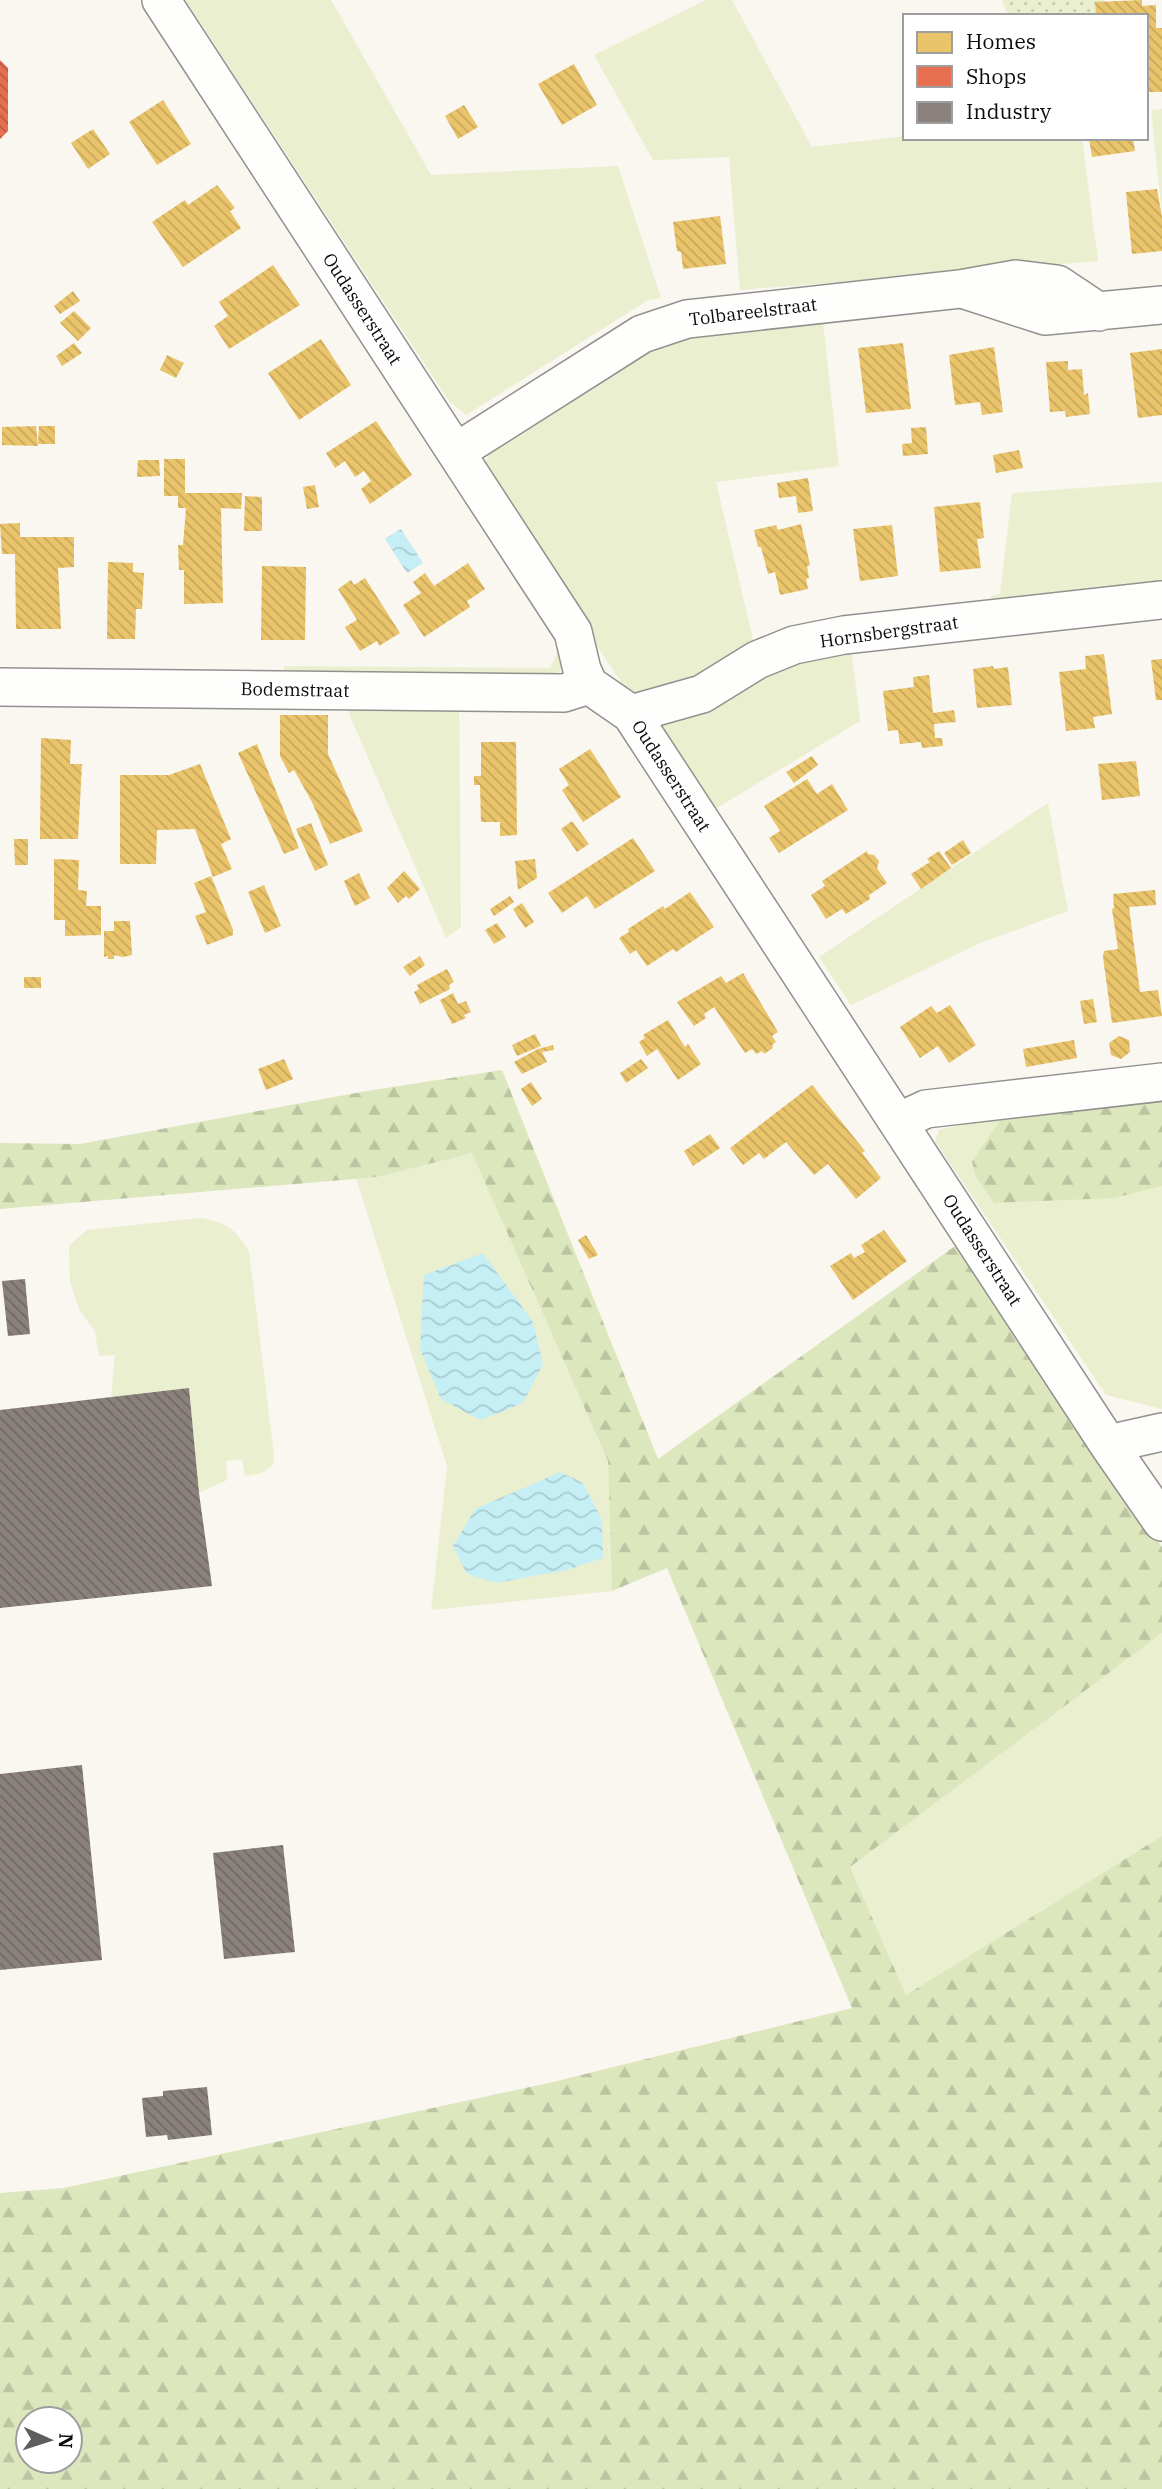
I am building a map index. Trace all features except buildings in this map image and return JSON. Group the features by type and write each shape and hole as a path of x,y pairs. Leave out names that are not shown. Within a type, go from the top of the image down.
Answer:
{"street":[{"name":"Oudasserstraat","path":"161,0 576,636 582,670 589,685 631,714 1108,1444 1162,1522"},
{"name":"Tolbareelstraat","path":"456,452 642,334 700,318 960,289 1045,316 1162,305"},
{"name":"Hornsbergstraat","path":"631,714 702,694 757,660 794,646 844,635 1162,600"},
{"name":"Bodemstraat","path":"0,687 564,693 589,685"},
{"path":"898,1122 926,1110 1162,1082"},
{"path":"1108,1444 1162,1432"}],"green space":[{"path":"185,0 331,0 431,175 618,166 661,298 648,300 466,415 449,401"},
{"path":"706,0 732,0 812,147 903,136 903,140 1082,140 1098,261 740,290 729,157 653,160 594,55"},
{"path":"1002,0 1104,0 1095,2 1096,14 1007,14"},
{"path":"1162,109 1162,213 1151,110"},
{"path":"822,315 839,466 716,482 755,648 716,672 636,696 629,694 485,477 486,461 493,447 656,338"},
{"path":"1162,482 1162,588 993,607 991,596 1000,594 1012,493"},
{"path":"524,577 567,640 564,666 552,678 284,679 284,666 550,668 560,648 516,582"},
{"path":"851,646 860,721 707,814 651,728 763,668"},
{"path":"347,701 459,703 461,927 446,938 350,716"},
{"path":"1048,803 1068,911 980,943 851,1005 819,957"},
{"path":"502,1070 658,1459 962,1241 1162,1547 1162,1633 850,1867 906,1995 1162,1836 1162,2489 0,2489 0,2193 64,2188 553,2082 852,2008 667,1568 612,1591 608,1461 472,1153 377,1177 0,1209 0,1143 80,1144 367,1091"},
{"path":"1162,1095 1162,1186 1115,1198 994,1203 975,1175 972,1161 1004,1115"},
{"path":"1004,1115 1115,1198 1162,1186 1162,1409 1106,1395 935,1141 939,1130"},
{"path":"472,1152 608,1461 612,1591 431,1610 447,1466 356,1178 377,1177"},
{"path":"200,1218 229,1228 249,1252 274,1455 273,1465 262,1473 245,1476 242,1459 226,1461 227,1480 199,1493 189,1388 111,1398 115,1355 99,1356 95,1332 79,1309 70,1282 69,1245 87,1230"},
{"path":"1162,1633 1162,1836 906,1995 850,1867"}],"water":[{"path":"401,529 423,563 407,573 385,539"},
{"path":"483,1253 533,1322 543,1364 523,1403 480,1420 441,1399 420,1349 424,1275"},
{"path":"560,1472 583,1483 602,1520 603,1558 567,1570 496,1583 467,1574 453,1546 475,1509"}]}
